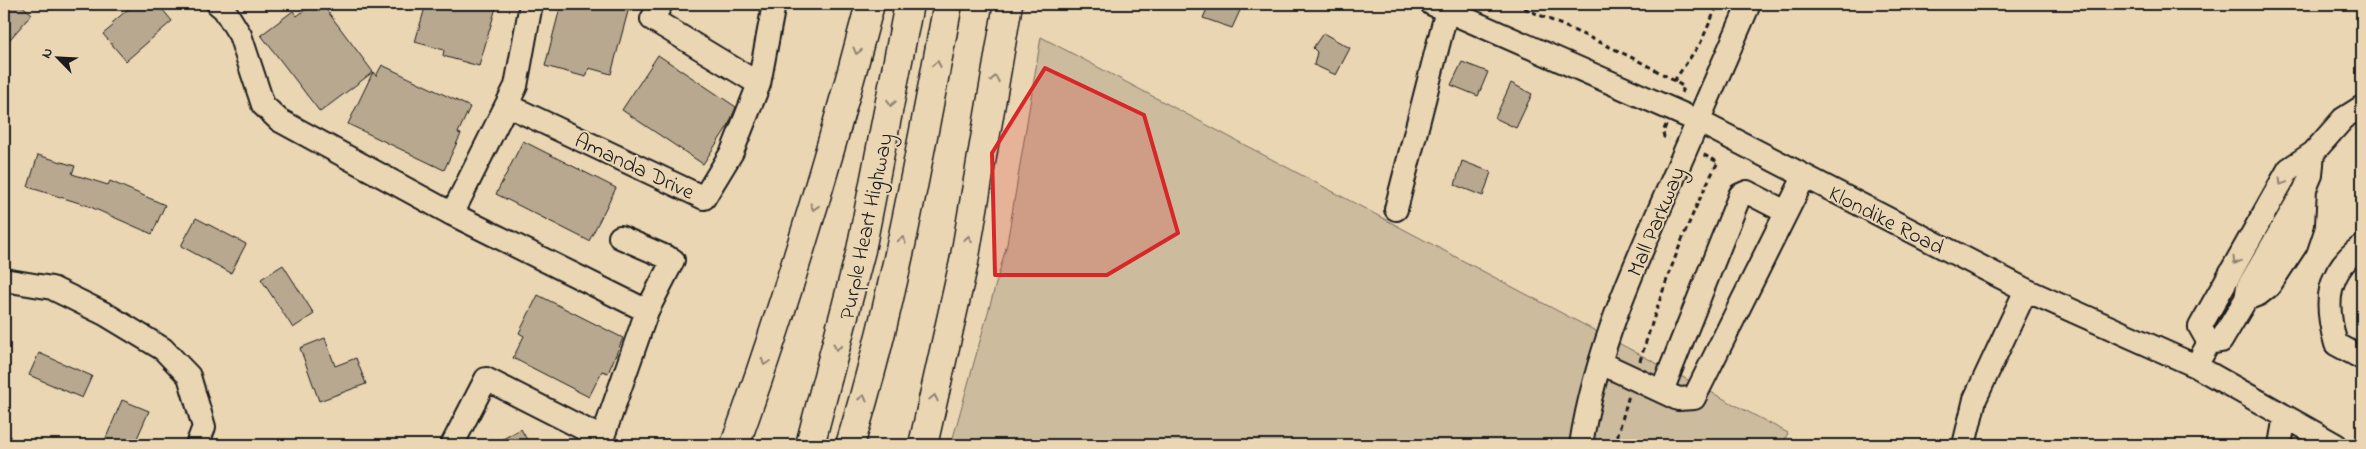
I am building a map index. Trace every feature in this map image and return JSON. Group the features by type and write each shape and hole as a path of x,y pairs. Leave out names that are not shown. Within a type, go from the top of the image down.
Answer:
{"highway":[{"path":"735,445 761,373 826,167 870,4"},
{"name":"Purple Heart Highway","path":"810,445 861,250 909,4"},
{"name":"Purple Heart Highway","path":"850,445 912,197 948,4"},
{"path":"923,445 964,262 1008,4"}],"street":[{"path":"218,4 224,8 240,36 263,105 279,120 452,214 647,311"},
{"path":"452,214 516,86 531,4"},
{"path":"661,4 652,19 758,84"},
{"name":"Amanda Drive","path":"507,105 704,198 732,152 758,84 774,4"},
{"name":"Mall Parkway","path":"1581,445 1587,410 1614,320 1646,239 1749,4"},
{"path":"1396,209 1440,7"},
{"name":"Klondike Road","path":"1440,7 1698,121 2026,290 2196,366 2336,445"},
{"path":"2209,343 2200,327 2289,169 2313,153 2343,119 2362,107"},
{"path":"2209,343 2220,341 2246,299 2259,294 2268,286 2290,256 2303,224 2305,189 2311,175 2313,153"},
{"path":"1601,363 1678,398 1694,398 1804,177"},
{"path":"1662,391 1740,195 1747,192 1786,212"},
{"path":"452,445 486,379 601,442 647,311 672,260 620,237"},
{"path":"2362,246 2340,266 2329,295 2330,323 2336,344 2362,358"},
{"path":"4,280 52,288 111,318 163,349 189,376 204,427 197,445"},
{"path":"1964,445 1975,399 2026,290"},
{"path":"2196,366 2209,343"},
{"path":"2280,445 2285,416"}],"path":[{"path":"1516,4 1628,55 1684,87"},
{"path":"1674,81 1701,42 1718,4"},
{"path":"1662,132 1664,137"},
{"path":"1615,445 1660,296 1705,186 1718,162"}],"highlighted area":[{"path":"1045,68 1144,115 1178,233 1107,275 995,275 992,153"}],"shaded area":[{"path":"1041,37 1788,433 1782,445 951,445 1007,244"}],"building":[{"path":"9,4 20,4 32,14 4,46 4,10"},
{"path":"134,4 158,4 172,21 126,61 103,34 114,25 112,23"},
{"path":"313,4 322,4 373,72 320,112 261,35 293,11 297,16"},
{"path":"426,4 497,4 479,66 443,56 444,50 415,42"},
{"path":"561,4 630,4 611,74 589,68 586,77 545,66"},
{"path":"1209,4 1243,4 1232,28 1203,18"},
{"path":"1323,33 1350,48 1336,75 1314,65 1317,52 1313,48"},
{"path":"658,55 736,107 728,126 703,164 622,110"},
{"path":"1462,62 1488,72 1478,96 1451,85"},
{"path":"382,65 470,107 458,133 461,134 444,170 348,124 373,72 376,76"},
{"path":"1511,83 1532,94 1516,128 1495,118"},
{"path":"523,141 616,188 589,241 496,194"},
{"path":"38,155 75,166 72,174 108,185 110,181 165,205 152,234 86,205 28,187"},
{"path":"1462,161 1491,172 1483,196 1455,185"},
{"path":"196,218 246,244 231,273 181,246"},
{"path":"283,265 314,314 293,328 261,279"},
{"path":"538,295 623,338 608,373 602,371 589,397 513,358 524,336 519,333"},
{"path":"325,338 335,366 356,358 366,384 319,401 300,348"},
{"path":"39,353 92,376 82,398 29,375"},
{"path":"122,400 149,411 134,445 103,445"},
{"path":"521,429 530,445 492,445"}]}
